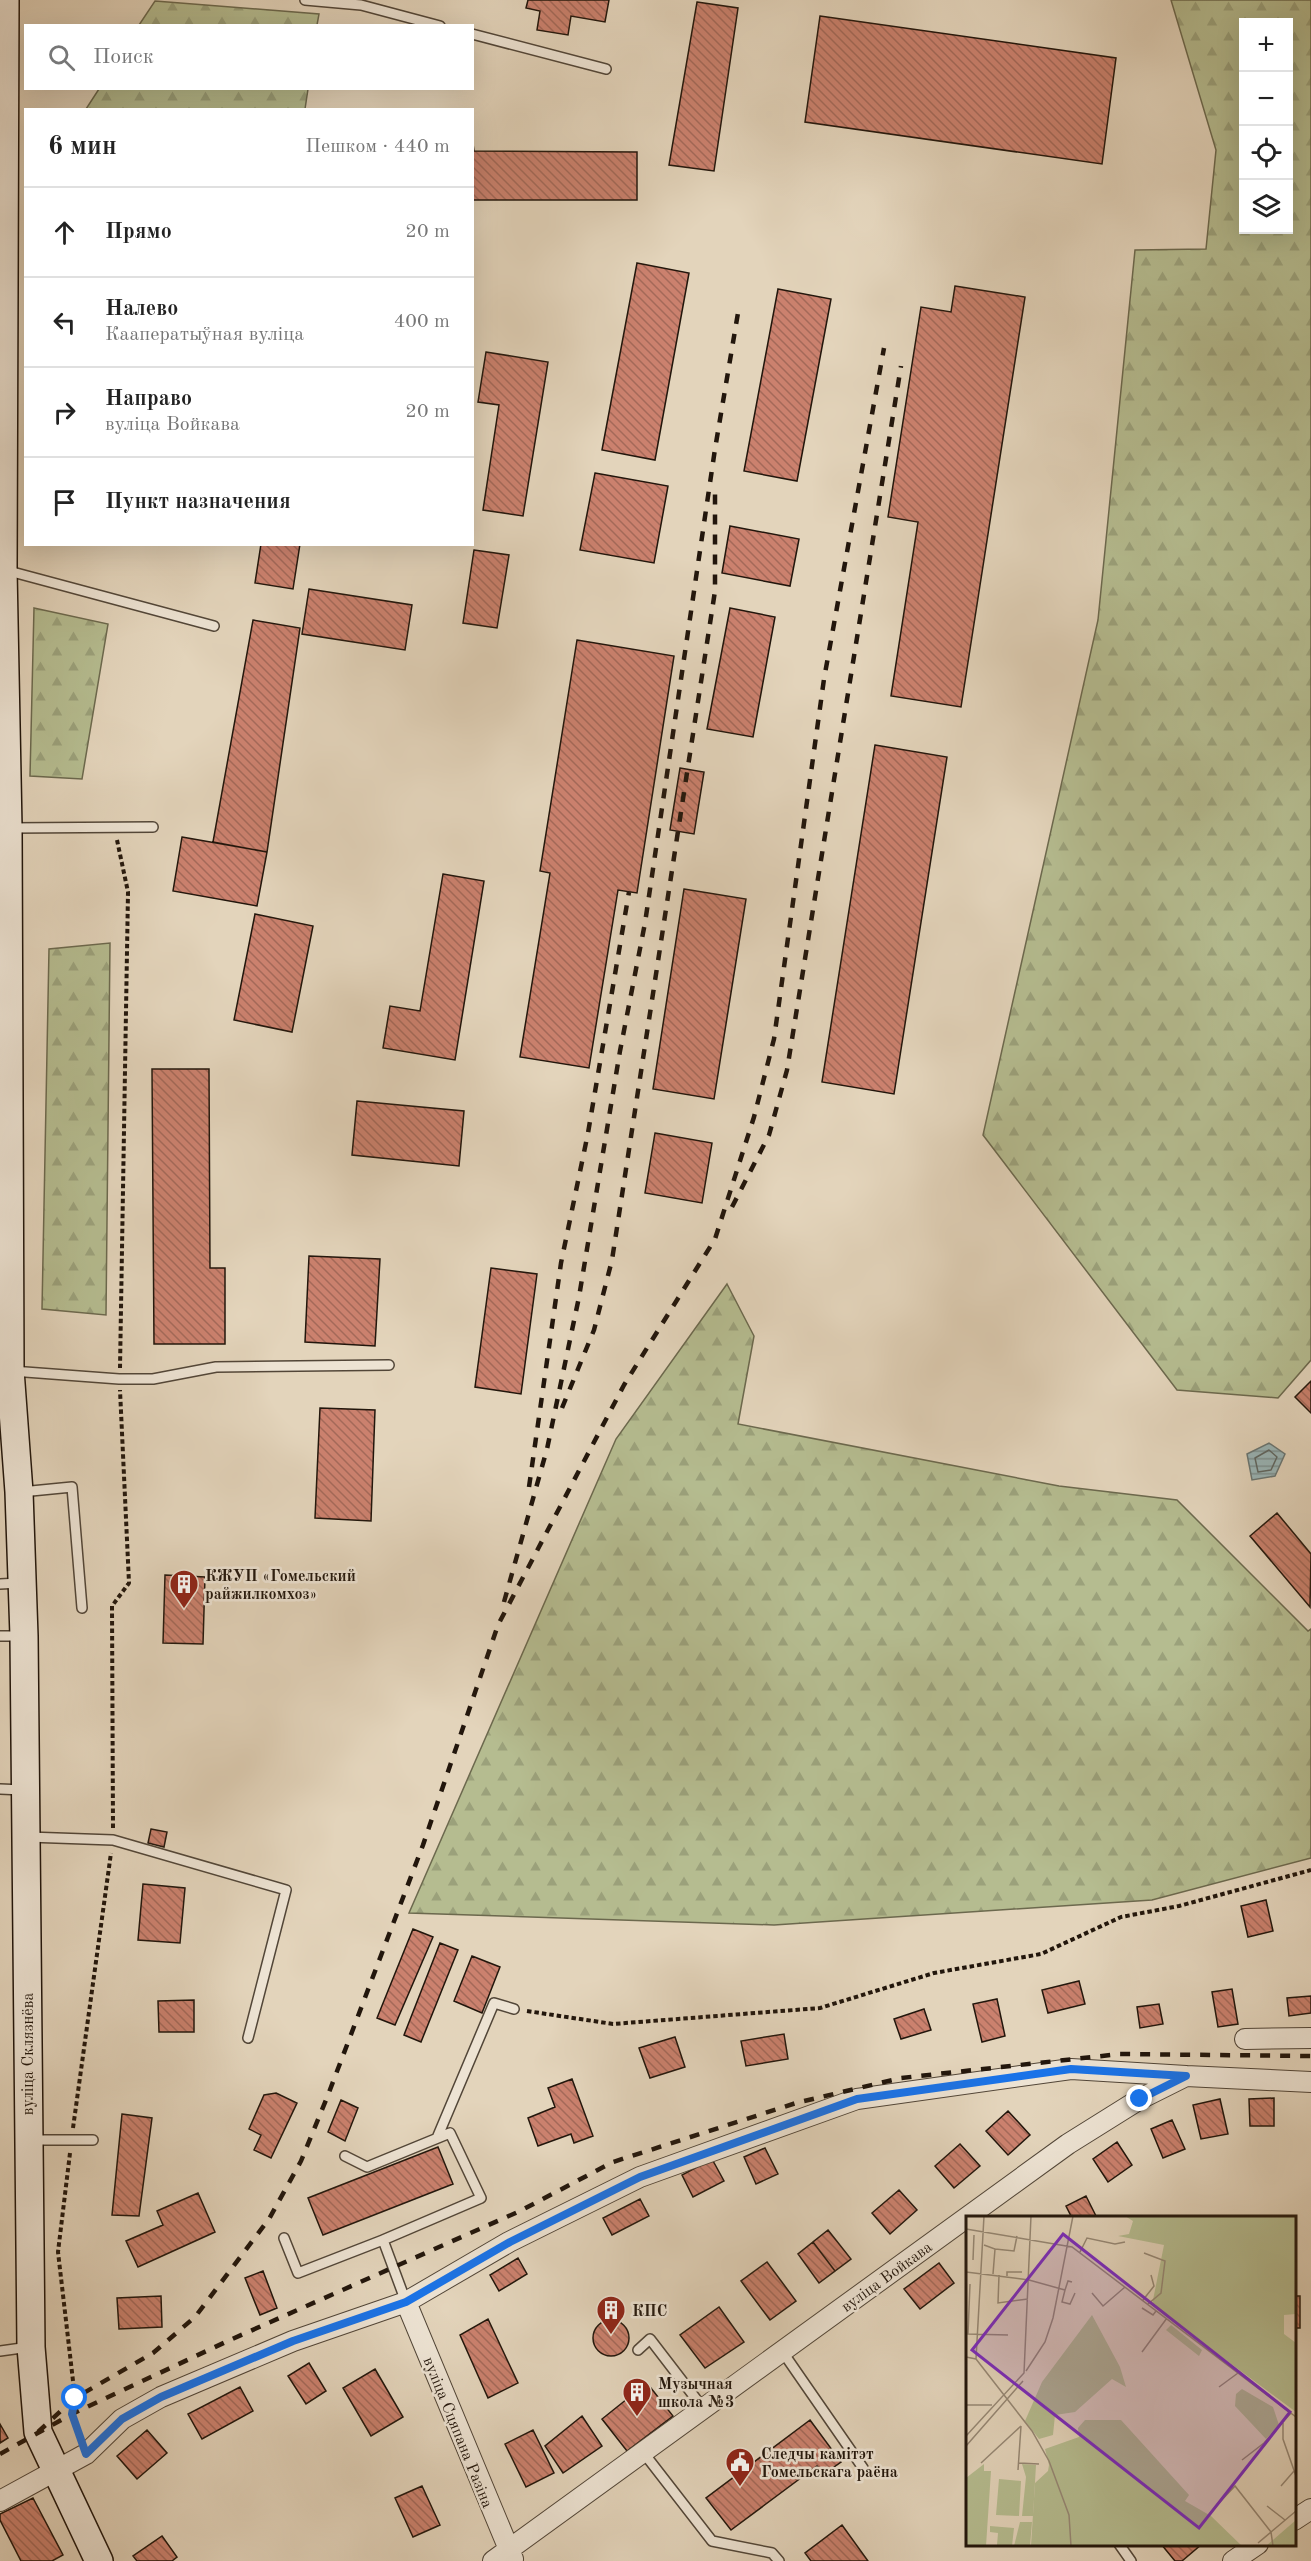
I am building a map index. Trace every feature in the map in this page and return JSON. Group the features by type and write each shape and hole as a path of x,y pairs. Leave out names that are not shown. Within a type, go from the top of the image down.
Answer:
{"main road":[{"name":"вуліца Склязнёва","path":"5,0 3,570 8,828 10,1370 19,1492 18,1533 11,1583 13,1789 26,1837 27,2140 31,2347 38,2432 99,2561"}],"street":[{"path":"1245,2039 1311,2038"},
{"path":"0,2500 86,2454 122,2419 161,2397 293,2341 406,2302 510,2242 640,2177 857,2099 1071,2069 1186,2076"},
{"name":"вуліца Войкава","path":"969,2216 1068,2144 1140,2099 1186,2076 1311,2082"},
{"name":"вуліца Войкава","path":"505,2557 643,2452 966,2218"},
{"name":"вуліца Сцяпана Разіна","path":"406,2302 505,2557"},
{"path":"1296,2519 1311,2509"}],"lane":[{"path":"305,0 361,5 432,24"},
{"path":"474,35 606,69"},
{"path":"3,570 214,626"},
{"path":"8,828 153,827"},
{"path":"10,1370 119,1379 153,1379 216,1367 389,1365"},
{"path":"19,1492 72,1487 82,1608"},
{"path":"26,1837 113,1840 286,1890 248,2038"},
{"path":"437,2138 494,2004 514,2009"},
{"path":"284,2238 298,2273 481,2198 450,2133 367,2167 345,2156"},
{"path":"27,2140 93,2140"},
{"path":"383,2240 406,2302"},
{"path":"638,2350 650,2339 703,2408"},
{"path":"0,2351 31,2347"},
{"path":"782,2351 862,2468"},
{"path":"643,2452 712,2541 772,2553 779,2561"},
{"path":"1120,2546 1131,2561"}],"path":[{"path":"86,2454 72,2414 75,2398 58,2252 71,2141 113,1840 112,1606 129,1583 119,1379 128,892 114,828"},
{"path":"514,2009 613,2024 820,2008 934,1973 1041,1954 1121,1917 1179,1906 1311,1870"}],"green space":[{"path":"1171,0 1311,0 1311,1360 1278,1398 1177,1390 983,1135 1098,620 1135,250 1206,249 1216,150"},
{"path":"155,1 319,14 317,24 140,24"},
{"path":"98,90 308,90 305,108 87,108"},
{"path":"34,608 108,624 82,779 30,776"},
{"path":"110,943 106,1315 42,1309 49,949"},
{"path":"727,1284 754,1336 738,1424 1059,1486 1177,1500 1308,1631 1311,1629 1311,1858 1152,1900 774,1925 409,1913 616,1439"}],"water":[{"path":"1269,1443 1285,1454 1275,1476 1252,1480 1247,1454"}],"building":[{"path":"528,0 609,0 605,22 571,16 568,35 537,30 540,11 526,8"},
{"path":"697,2 738,8 714,171 669,165"},
{"path":"820,16 1116,58 1102,164 805,122"},
{"path":"474,151 637,152 637,200 474,200"},
{"path":"637,263 689,273 655,460 602,450"},
{"path":"955,286 1025,297 961,707 891,696 918,522 888,517 921,307 951,312"},
{"path":"778,289 831,299 797,481 744,471"},
{"path":"486,352 548,362 523,516 483,510 499,405 478,402"},
{"path":"595,473 668,486 654,563 580,550"},
{"path":"730,526 799,539 790,586 722,573"},
{"path":"261,546 300,546 293,589 255,583"},
{"path":"474,550 509,555 497,628 463,623"},
{"path":"309,589 412,605 405,650 302,634"},
{"path":"730,608 775,617 753,737 707,729"},
{"path":"253,620 300,628 267,852 213,842"},
{"path":"577,640 674,656 637,893 618,890 589,1068 520,1057 550,873 540,871"},
{"path":"875,745 947,757 894,1094 822,1082"},
{"path":"680,768 704,772 694,834 670,830"},
{"path":"182,837 267,852 257,906 173,891"},
{"path":"443,874 484,881 455,1060 383,1048 390,1006 420,1011"},
{"path":"684,889 746,899 714,1099 653,1089"},
{"path":"255,914 313,926 292,1032 234,1020"},
{"path":"152,1069 209,1069 210,1268 225,1268 225,1344 154,1344"},
{"path":"357,1101 464,1111 459,1166 352,1155"},
{"path":"655,1133 712,1143 702,1203 645,1193"},
{"path":"309,1256 380,1259 375,1346 305,1342"},
{"path":"491,1268 537,1274 521,1394 475,1387"},
{"path":"1311,1381 1311,1413 1295,1397"},
{"path":"320,1408 375,1410 371,1521 315,1518"},
{"path":"1277,1513 1311,1554 1310,1607 1250,1536"},
{"name":"КЖУП «Гомельский райжилкомхоз»","path":"165,1575 205,1577 203,1644 163,1643"},
{"path":"151,1829 167,1832 164,1847 148,1843"},
{"path":"143,1884 185,1888 180,1943 138,1940"},
{"path":"1266,1900 1273,1931 1248,1937 1241,1906"},
{"path":"413,1929 433,1937 395,2025 377,2018"},
{"path":"440,1943 458,1950 421,2042 404,2035"},
{"path":"472,1956 500,1967 482,2013 454,2001"},
{"path":"1079,1981 1085,2004 1048,2013 1042,1990"},
{"path":"1232,1989 1238,2024 1218,2027 1212,1992"},
{"path":"1311,1996 1311,2013 1289,2016 1287,1998"},
{"path":"997,1999 1005,2036 982,2042 973,2004"},
{"path":"194,2000 194,2032 159,2032 158,2001"},
{"path":"1159,2004 1163,2024 1140,2028 1137,2007"},
{"path":"924,2009 931,2030 901,2039 894,2019"},
{"path":"784,2034 788,2059 746,2066 741,2041"},
{"path":"675,2037 685,2067 650,2078 639,2048"},
{"path":"572,2079 593,2136 574,2143 571,2134 538,2146 528,2118 555,2107 548,2088"},
{"path":"276,2093 297,2103 271,2158 254,2150 261,2135 249,2129 264,2095"},
{"path":"1274,2098 1274,2126 1250,2126 1249,2099"},
{"path":"1220,2099 1228,2134 1201,2139 1193,2105"},
{"path":"341,2100 358,2108 345,2141 328,2132"},
{"path":"1008,2111 1030,2135 1008,2155 986,2131"},
{"path":"122,2114 152,2118 139,2216 112,2215"},
{"path":"1172,2120 1185,2149 1163,2158 1151,2129"},
{"path":"1117,2142 1132,2165 1108,2182 1093,2159"},
{"path":"960,2144 980,2166 954,2188 935,2166"},
{"path":"438,2147 453,2184 323,2235 308,2198"},
{"path":"765,2148 778,2174 756,2184 744,2157"},
{"path":"712,2159 724,2181 693,2197 682,2175"},
{"path":"899,2190 917,2210 890,2234 872,2213"},
{"path":"198,2193 215,2232 138,2267 126,2241 163,2225 157,2211"},
{"path":"1086,2196 1096,2216 1071,2216 1066,2206"},
{"path":"640,2199 649,2216 612,2235 603,2218"},
{"path":"828,2230 851,2259 835,2271 813,2242"},
{"path":"828,2230 851,2259 819,2283 798,2254"},
{"path":"813,2242 835,2271 819,2283 798,2254"},
{"path":"518,2258 527,2274 499,2291 490,2275"},
{"path":"767,2262 796,2301 770,2320 741,2281"},
{"path":"939,2263 954,2283 920,2309 904,2289"},
{"path":"263,2271 277,2308 260,2315 245,2278"},
{"path":"161,2296 162,2327 119,2329 117,2298"},
{"path":"1296,2296 1300,2296 1300,2328 1296,2328"},
{"path":"719,2307 744,2342 705,2368 680,2335"},
{"path":"488,2319 518,2383 488,2398 460,2335"},
{"name":"КПС","path":"611,2320 624,2325 629,2338 624,2351 611,2356 598,2351 593,2338 598,2325"},
{"path":"309,2363 326,2391 306,2404 288,2376"},
{"path":"375,2369 403,2417 371,2436 343,2388"},
{"name":"Музычная школа №3","path":"647,2383 673,2416 627,2451 602,2419"},
{"path":"240,2387 253,2411 202,2439 188,2414"},
{"path":"582,2416 602,2446 563,2473 545,2446"},
{"path":"810,2420 841,2462 824,2474 817,2466 731,2530 706,2498"},
{"path":"0,2424 8,2438 0,2443"},
{"path":"147,2430 167,2453 137,2479 117,2456"},
{"path":"533,2430 554,2473 526,2487 505,2444"},
{"path":"422,2486 440,2525 413,2537 395,2498"},
{"path":"33,2498 63,2555 52,2561 21,2561 0,2520 0,2514"},
{"path":"842,2525 868,2561 811,2561 805,2553"},
{"path":"162,2536 177,2557 172,2561 137,2561 133,2556"},
{"path":"1163,2546 1200,2546 1182,2561 1175,2561"}],"railway":[{"path":"504,1602 547,1449 579,1297 620,1051 645,923 715,449 739,307"},
{"path":"38,2432 75,2398 153,2353 195,2317 269,2219 301,2161 328,2095 423,1845 498,1625 624,1385 715,1239 754,1117 774,1039 824,679 884,348"},
{"path":"732,1207 769,1135 787,1070 901,366"},
{"path":"562,1408 594,1330 612,1260 715,591 715,492"},
{"path":"529,1487 561,1263 588,1133 629,892"},
{"path":"0,2454 72,2414 230,2340 520,2211 613,2162 796,2103 901,2078 1120,2054 1311,2056"}],"place":[{"name":"КЖУП «Гомельский райжилкомхоз»","path":"184,1610"},
{"name":"КПС","path":"611,2336"},
{"name":"Музычная школа №3","path":"637,2418"},
{"name":"Следчы камітэт Гомельскага раёна","path":"740,2488"}],"route":[{"path":"75,2398 72,2414 86,2454 122,2419 161,2397 293,2341 406,2302 510,2242 640,2177 857,2099 1071,2069 1186,2076 1140,2099"}]}
